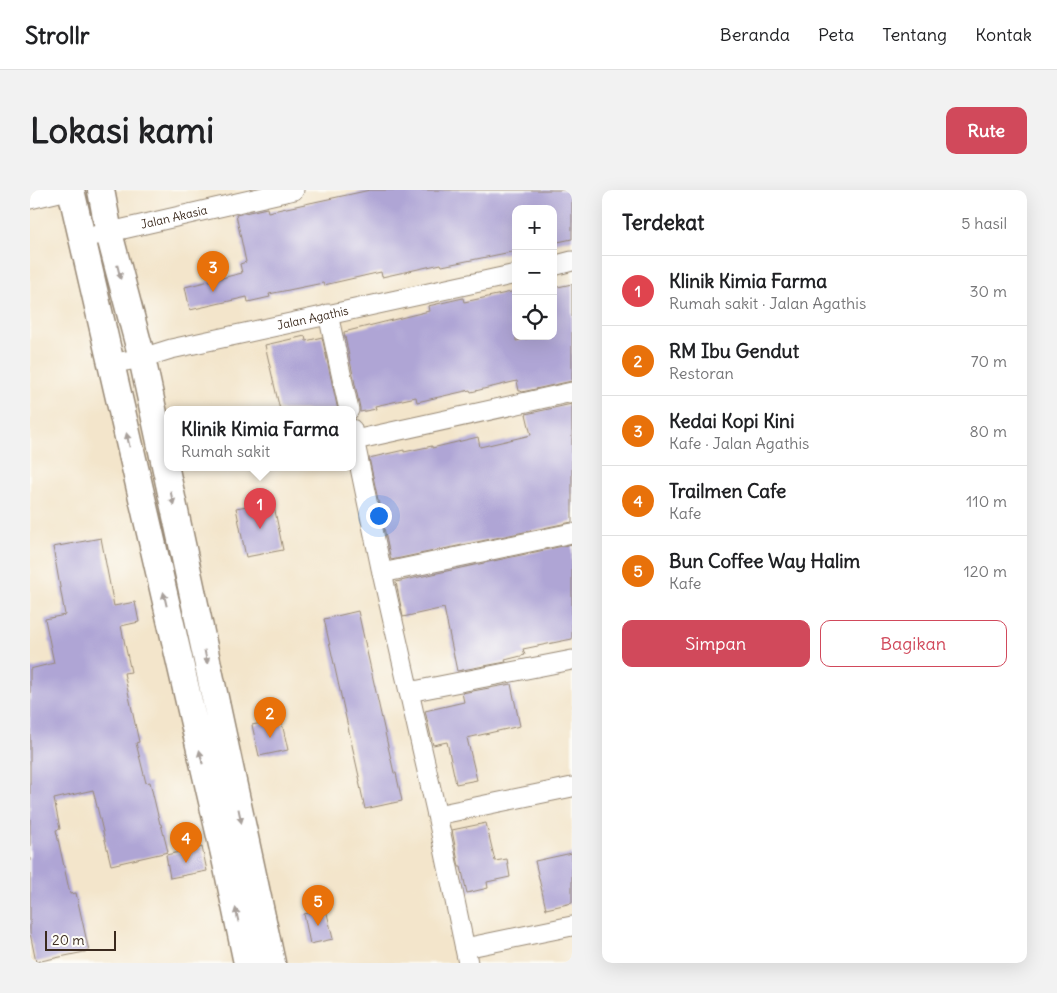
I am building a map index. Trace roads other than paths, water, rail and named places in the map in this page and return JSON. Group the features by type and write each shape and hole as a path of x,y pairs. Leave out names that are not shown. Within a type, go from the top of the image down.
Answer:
{"street":[{"path":"30,199 70,190 225,858 247,963"},
{"path":"101,190 109,233 142,358 164,460"},
{"name":"Jalan Akasia","path":"81,238 294,190"},
{"path":"557,265 572,262"},
{"name":"Jalan Agathis","path":"110,364 142,358 171,348 512,275"},
{"path":"328,314 347,406"},
{"path":"356,434 572,392"},
{"path":"356,444 382,573 437,815 466,956 572,926"},
{"path":"166,471 272,963"},
{"path":"382,573 572,533"},
{"path":"409,692 572,660"},
{"path":"437,815 572,787"}],"place":[{"name":"Kedai Kopi Kini","path":"213,292"},
{"name":"Klinik Kimia Farma","path":"260,529"},
{"name":"RM Ibu Gendut","path":"270,738"},
{"name":"Trailmen Cafe","path":"186,863"},
{"name":"Bun Coffee Way Halim","path":"318,926"}]}
